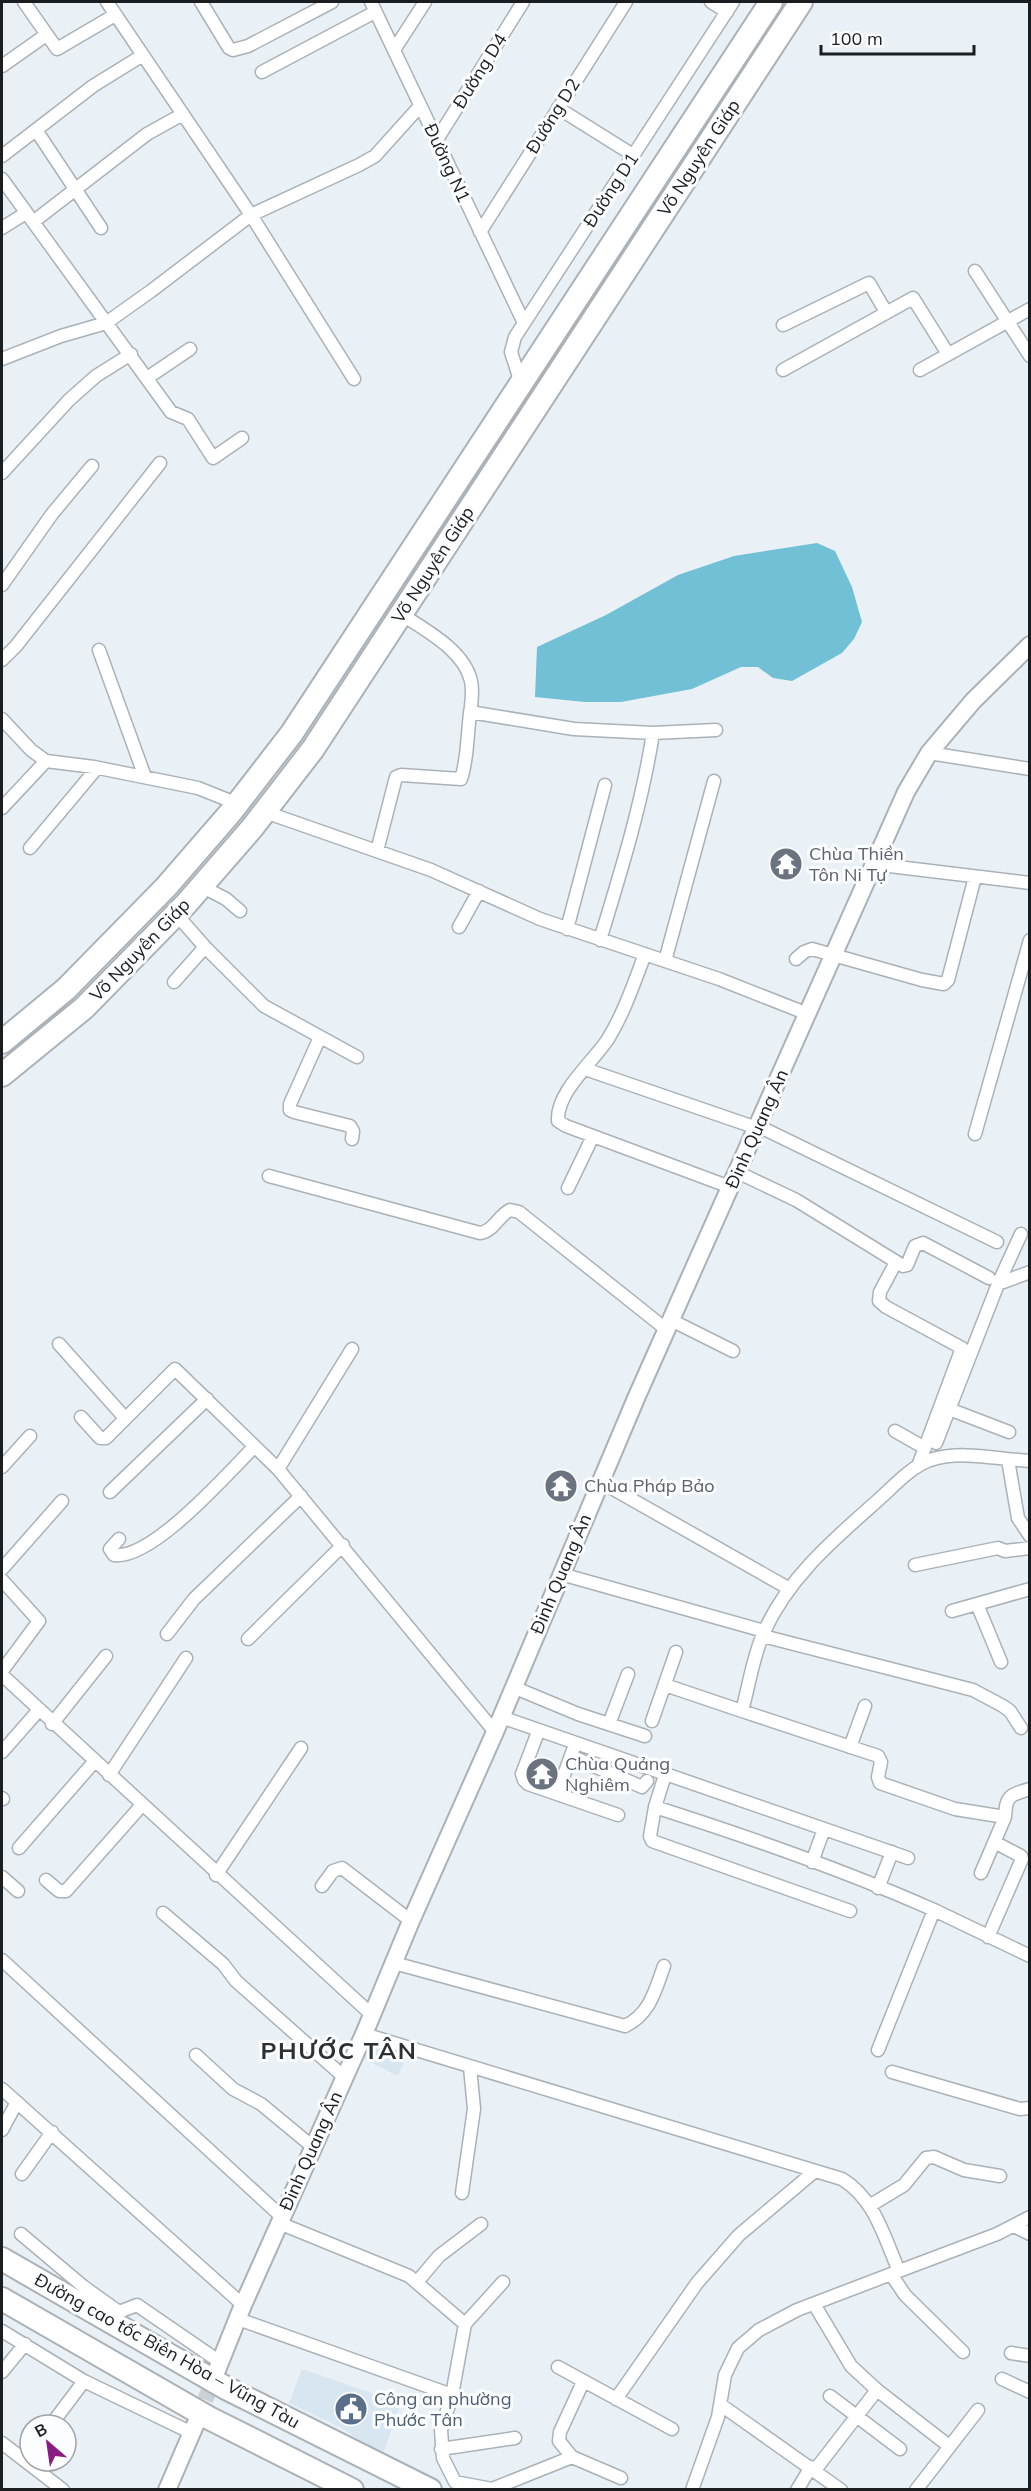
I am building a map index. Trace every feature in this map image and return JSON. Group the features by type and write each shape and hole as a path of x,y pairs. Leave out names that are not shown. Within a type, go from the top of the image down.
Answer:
{"highway":[{"name":"Võ Nguyên Giáp","path":"2,1042 66,989 166,887 238,804 292,733 771,2"},
{"name":"Võ Nguyên Giáp","path":"2,1075 84,1008 176,914 265,812 313,749 801,2"},
{"name":"Đường cao tốc Biên Hòa – Vũng Tàu","path":"2,2259 226,2388 430,2490"},
{"name":"Đường cao tốc Biên Hòa – Vũng Tàu","path":"2,2299 209,2418 352,2490"}],"street":[{"path":"24,2 57,49 115,15"},
{"path":"107,2 251,215 354,379"},
{"path":"201,2 229,48 233,50 248,46 332,2"},
{"path":"394,50 425,2"},
{"name":"Đường D4","path":"436,141 524,2"},
{"name":"Đường D2","path":"480,232 626,2"},
{"path":"711,2 730,7"},
{"path":"262,72 373,7"},
{"name":"Đường N1","path":"373,7 524,323"},
{"name":"Đường D1","path":"521,383 511,345 730,7"},
{"path":"2,66 46,35"},
{"path":"2,156 93,86 143,55"},
{"path":"2,359 61,336 106,323 251,215 375,156 420,106"},
{"path":"558,108 633,155"},
{"path":"2,228 29,217 75,189 147,134 183,114"},
{"path":"36,130 101,228"},
{"path":"2,179 171,412 188,419 213,458 242,438"},
{"path":"975,271 1029,356"},
{"path":"783,325 869,283 886,312"},
{"path":"783,370 913,298 948,354"},
{"path":"920,370 1029,309"},
{"path":"147,378 190,349"},
{"path":"2,473 69,400 96,376 130,354"},
{"path":"2,660 16,646 160,463"},
{"path":"2,585 52,514 92,466"},
{"path":"377,851 396,777 461,779 472,698 471,681 462,663 438,639 401,614"},
{"path":"99,650 145,777"},
{"name":"Đinh Quang Ân","path":"219,2366 240,2312 364,2034 669,1325 906,792 929,753 974,701 1026,654"},
{"path":"470,712 574,729 653,733 716,730"},
{"path":"2,719 31,750 46,761 97,768 198,788 238,804"},
{"path":"600,940 639,806 653,733"},
{"path":"929,753 1029,769"},
{"path":"2,807 46,761"},
{"path":"30,848 97,768"},
{"path":"665,961 714,782"},
{"path":"567,929 605,785"},
{"path":"265,812 431,870 567,929 665,961 808,1014"},
{"path":"873,864 1029,884"},
{"path":"796,959 812,949 944,984 948,980 975,877"},
{"path":"201,886 226,899 240,911"},
{"path":"459,927 479,891"},
{"path":"176,914 205,947 264,1006 357,1057"},
{"path":"975,1134 1029,940"},
{"path":"174,982 205,947"},
{"path":"645,954 630,994 608,1039 558,1111 558,1121 593,1136 796,1200 905,1266 915,1246 923,1243 993,1281 1029,1272"},
{"path":"320,1037 290,1104 290,1110 350,1126 353,1131 352,1139"},
{"path":"585,1069 757,1127 997,1242"},
{"path":"568,1188 593,1136"},
{"path":"269,1176 480,1233 490,1229 502,1214 510,1210 519,1212 669,1325 733,1351"},
{"path":"742,1711 763,1634 788,1588 844,1531 924,1458 949,1409 993,1281 1021,1234"},
{"path":"896,1262 880,1292 879,1301 962,1348 924,1458"},
{"path":"59,1344 125,1418"},
{"path":"278,1469 352,1349"},
{"path":"81,1417 103,1439 175,1369 278,1469 498,1724 575,1742 908,1858"},
{"path":"110,1492 207,1399"},
{"path":"949,1409 1009,1432"},
{"path":"895,1431 924,1458 957,1454 1029,1461"},
{"path":"2,1467 30,1436"},
{"path":"119,1539 110,1552 117,1556 144,1548 166,1532 254,1447"},
{"path":"1008,1460 1018,1518 1029,1536"},
{"path":"601,1482 788,1588"},
{"path":"167,1634 194,1599 301,1496"},
{"path":"2,1569 62,1501"},
{"path":"248,1640 343,1545"},
{"path":"915,1565 998,1548 1005,1551 1029,1548"},
{"path":"561,1574 763,1634 973,1690 1010,1711 1020,1728"},
{"path":"2,1580 39,1622 2,1673 52,1724 372,2015"},
{"path":"952,1611 1029,1589"},
{"path":"977,1604 1001,1662"},
{"path":"652,1721 676,1652"},
{"path":"52,1724 106,1656"},
{"path":"109,1775 186,1658"},
{"path":"609,1724 628,1674"},
{"path":"665,1684 880,1759 878,1781 880,1783 955,1809 1005,1818"},
{"path":"513,1687 645,1736"},
{"path":"850,1747 865,1706"},
{"path":"2,1752 38,1711"},
{"path":"538,1732 522,1774 524,1780 528,1784 618,1815"},
{"path":"557,1794 575,1742"},
{"path":"216,1875 301,1748"},
{"path":"571,1756 642,1787 646,1781"},
{"path":"19,1848 94,1762"},
{"path":"665,1774 655,1807 650,1836 656,1843 850,1911"},
{"path":"981,1873 996,1843 1005,1818 1006,1803 1009,1797 1029,1789"},
{"path":"46,1880 59,1891 66,1891 142,1806"},
{"path":"655,1807 812,1862 934,1910 1029,1956"},
{"path":"812,1862 824,1829"},
{"path":"988,1936 1022,1859 1021,1856 996,1843"},
{"path":"878,1888 892,1852"},
{"path":"322,1886 333,1870 342,1868 411,1921"},
{"path":"3,1881 18,1891"},
{"path":"878,2050 934,1910"},
{"path":"163,1913 223,1964 236,1982 344,2077"},
{"path":"2,1960 280,2220 393,2269 417,2282 465,2324"},
{"path":"394,1963 625,2026 637,2020 648,2008 664,1966"},
{"path":"364,2034 848,2182 863,2194 871,2205 904,2295 963,2352"},
{"path":"196,2055 232,2089 261,2104 313,2147"},
{"path":"462,2193 474,2109 470,2067"},
{"path":"892,2072 1020,2109 1029,2108"},
{"path":"2,2089 52,2132 240,2312 452,2395"},
{"path":"2,2130 17,2103"},
{"path":"22,2174 52,2132"},
{"path":"871,2205 904,2185 926,2158 934,2157 964,2170 1000,2176"},
{"path":"616,2399 698,2283 725,2251 740,2235 815,2171"},
{"path":"692,2490 721,2405 725,2375 738,2348 759,2330 797,2310 1014,2226 1029,2217"},
{"path":"417,2282 439,2256 481,2224"},
{"path":"1014,2226 1029,2234"},
{"path":"21,2234 84,2287 119,2312 137,2305 219,2366"},
{"path":"503,2282 465,2324 452,2395 441,2430 443,2458 455,2482 492,2489 572,2457"},
{"path":"814,2304 851,2366 877,2390 949,2446"},
{"path":"2,2331 84,2381 194,2428 167,2490"},
{"path":"2,2373 25,2344"},
{"path":"1011,2353 1029,2356"},
{"path":"558,2367 672,2429"},
{"path":"1002,2379 1029,2392"},
{"path":"60,2413 84,2381"},
{"path":"583,2382 560,2432 559,2441 572,2457 621,2478"},
{"path":"797,2490 877,2390"},
{"path":"830,2396 900,2449"},
{"path":"721,2405 842,2490"},
{"path":"916,2490 978,2410"},
{"path":"441,2449 515,2438"},
{"path":"2,2443 18,2452"},
{"path":"44,2473 63,2490"}],"shaded area":[{"path":"368,2039 409,2052 398,2076 360,2057"},
{"name":"Công an phường Phước Tân","path":"302,2369 401,2403 382,2456 342,2428 289,2403"}],"water":[{"path":"817,543 835,551 852,587 862,622 854,639 842,653 792,681 773,678 758,667 741,667 692,689 621,702 585,702 535,697 537,647 606,615 678,575 734,556"}],"tunnel":[{"path":"196,2422 217,2371"}],"place":[{"name":"Chùa Thiền Tôn Ni Tự","path":"786,864"},
{"name":"Chùa Pháp Bảo","path":"561,1486"},
{"name":"Chùa Quảng Nghiêm","path":"542,1774"},
{"name":"Công an phường Phước Tân","path":"351,2409"}],"district":[{"name":"PHƯỚC TÂN","path":"339,2051"}]}
